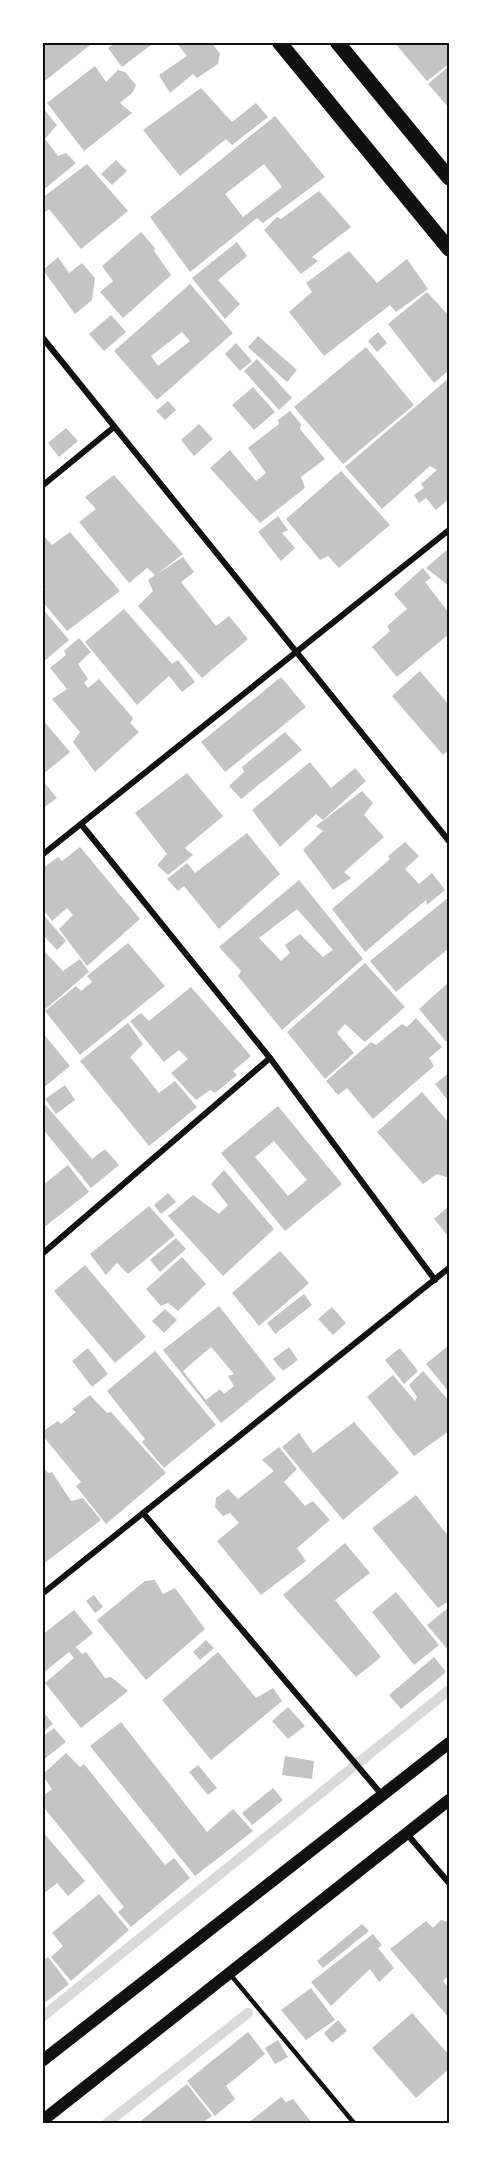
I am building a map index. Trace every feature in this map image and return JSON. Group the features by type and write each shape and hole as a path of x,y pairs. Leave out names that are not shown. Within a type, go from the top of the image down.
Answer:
{"main road":[{"path":"279,42 449,249"},
{"path":"337,42 449,178"},
{"path":"42,2061 449,1743"},
{"path":"42,2121 449,1800"}],"street":[{"path":"42,337 449,841"},
{"path":"42,486 114,427"},
{"path":"42,855 449,530"},
{"path":"81,824 270,1058 435,1280"},
{"path":"42,1254 270,1058"},
{"path":"42,1594 449,1268"},
{"path":"144,1513 384,1796"},
{"path":"407,1834 449,1882"}],"lane":[{"path":"229,1973 354,2123"}],"building":[{"path":"42,42 94,42 42,83"},
{"path":"116,42 155,42 122,67 108,48"},
{"path":"176,42 211,42 220,54 218,64 197,78 193,74 170,93 159,75 187,56"},
{"path":"394,42 449,42 449,64 427,81"},
{"path":"95,66 106,82 118,70 125,72 136,85 133,92 120,103 132,113 84,151 47,103"},
{"path":"449,66 449,108 428,84"},
{"path":"201,88 232,122 256,103 268,117 232,145 226,139 180,176 143,130"},
{"path":"42,107 57,125 45,139 58,156 66,153 76,163 42,191"},
{"path":"275,116 325,177 263,223 257,218 190,272 150,217","holes":["264,164 282,187 243,217 225,194"]},
{"path":"116,160 127,171 112,185 101,174"},
{"path":"87,164 128,211 81,249 49,209 42,215 42,198"},
{"path":"319,191 351,227 312,257 318,261 301,274 264,230 277,217 281,219"},
{"path":"141,232 155,248 154,251 171,275 123,318 100,292 113,281 102,266"},
{"path":"237,242 247,256 218,280 240,304 225,319 192,278"},
{"path":"349,251 377,283 407,259 428,289 396,312 390,305 324,356 289,312 312,292 306,283"},
{"path":"58,257 69,273 82,263 95,278 92,300 75,314 43,270"},
{"path":"190,284 233,333 157,400 114,351","holes":["182,332 190,341 158,366 151,356"]},
{"path":"427,292 449,316 449,370 434,383 388,324"},
{"path":"111,315 126,332 104,351 89,334"},
{"path":"378,332 387,343 377,352 368,341"},
{"path":"258,336 297,370 287,382 248,347"},
{"path":"236,343 252,361 240,371 225,354"},
{"path":"366,347 414,405 343,464 294,407"},
{"path":"257,359 292,398 279,410 244,371"},
{"path":"449,378 449,499 436,510 426,498 419,503 414,495 424,488 421,484 437,470 430,466 382,509 345,467"},
{"path":"253,387 275,412 254,430 232,405"},
{"path":"168,401 176,410 165,420 156,411"},
{"path":"290,411 301,424 300,429 325,459 301,477 305,488 260,523 210,468 230,450 256,481 266,473 248,448 279,424 278,420"},
{"path":"199,424 213,439 194,456 181,440"},
{"path":"66,428 78,441 59,457 48,443"},
{"path":"341,471 390,525 339,568 328,556 320,560 286,519"},
{"path":"114,475 183,554 157,574 183,557 194,572 181,582 216,626 229,616 248,639 202,678 138,606 153,591 148,580 155,575 147,568 129,583 79,522 96,509 85,497"},
{"path":"278,516 288,530 282,533 295,548 281,561 258,532"},
{"path":"70,532 120,591 67,631 42,601 42,593 46,589 42,586 42,534 52,545"},
{"path":"449,548 449,586 426,568"},
{"path":"423,568 431,578 425,582 449,613 449,634 397,677 372,647 390,631 387,626 407,609 394,594"},
{"path":"42,608 69,640 42,663"},
{"path":"124,609 172,664 178,660 195,682 182,692 169,676 137,705 85,642"},
{"path":"79,638 91,652 78,664 88,679 84,683 88,688 99,679 133,718 130,723 139,732 95,772 73,742 80,732 52,699 67,689 50,668 66,655 64,651"},
{"path":"420,671 449,705 449,750 443,755 392,696"},
{"path":"281,677 306,707 225,772 201,742"},
{"path":"42,719 70,752 42,775"},
{"path":"285,732 302,750 241,799 229,786 244,772 242,767"},
{"path":"310,762 331,788 355,768 366,781 323,820 316,814 280,847 252,810"},
{"path":"187,773 223,816 185,848 193,855 168,875 157,865 167,854 135,813"},
{"path":"42,780 57,798 42,809"},
{"path":"362,791 373,803 364,815 384,837 344,872 351,878 333,890 303,850 323,831 316,826"},
{"path":"247,833 280,874 219,929 184,886 178,891 167,879 187,863 195,873"},
{"path":"405,842 419,856 405,869 419,884 432,873 445,890 427,905 426,900 365,952 332,909 390,859 388,856"},
{"path":"80,847 140,919 87,966 59,929 73,915 67,908 52,921 42,908 42,869 58,857 62,861"},
{"path":"299,880 363,959 282,1030 238,976 241,971 219,947","holes":["297,909 333,950 323,957 300,934 285,945 290,953 281,961 259,938"]},
{"path":"449,897 449,948 396,992 370,961"},
{"path":"42,913 66,941 57,950 42,934"},
{"path":"128,943 165,986 80,1055 45,1011 76,986 81,991 92,982 87,976"},
{"path":"42,949 63,971 80,959 89,972 42,1012"},
{"path":"365,963 405,1007 365,1042 345,1024 337,1033 354,1053 325,1079 287,1032"},
{"path":"449,982 449,1045 419,1009"},
{"path":"191,987 251,1056 233,1071 237,1075 215,1093 210,1090 196,1100 171,1073 188,1059 179,1050 164,1062 130,1021 141,1013 149,1021"},
{"path":"416,1018 442,1047 429,1058 434,1066 373,1119 347,1088 338,1095 326,1081 371,1042 376,1045 402,1024 407,1027"},
{"path":"128,1023 143,1044 130,1057 159,1093 175,1081 197,1107 149,1146 80,1061"},
{"path":"42,1032 70,1066 42,1089"},
{"path":"449,1073 449,1102 435,1084"},
{"path":"65,1085 75,1100 56,1114 45,1099"},
{"path":"422,1092 449,1123 449,1178 437,1174 423,1184 377,1132"},
{"path":"43,1102 92,1159 105,1149 119,1165 91,1188 42,1128"},
{"path":"278,1106 342,1184 285,1231 221,1153","holes":["274,1141 307,1180 288,1196 255,1157"]},
{"path":"68,1165 89,1192 42,1229 42,1181 44,1184"},
{"path":"224,1170 274,1229 223,1276 168,1216 193,1195 219,1214 228,1205 211,1184"},
{"path":"168,1193 176,1202 161,1214 154,1205"},
{"path":"149,1206 175,1235 128,1274 117,1263 106,1275 90,1254"},
{"path":"449,1206 449,1237 434,1219"},
{"path":"176,1238 186,1249 160,1272 150,1260"},
{"path":"280,1251 309,1283 259,1326 232,1293"},
{"path":"182,1257 206,1284 178,1311 168,1303 161,1306 146,1289"},
{"path":"85,1265 146,1337 115,1363 54,1291"},
{"path":"304,1294 312,1305 275,1334 267,1323"},
{"path":"219,1306 276,1379 221,1423 163,1350","holes":["211,1347 234,1374 228,1376 234,1386 224,1394 220,1389 206,1400 183,1371"]},
{"path":"332,1307 346,1323 333,1335 318,1319"},
{"path":"165,1309 177,1320 164,1333 152,1321"},
{"path":"449,1345 449,1392 426,1364"},
{"path":"289,1347 298,1360 283,1371 273,1359"},
{"path":"88,1348 108,1374 92,1387 72,1361"},
{"path":"400,1348 418,1371 404,1384 385,1360"},
{"path":"155,1351 216,1425 164,1468 142,1442 145,1439 107,1391"},
{"path":"423,1371 449,1401 449,1431 414,1456 367,1397 393,1375 415,1401 417,1397 409,1385"},
{"path":"90,1395 107,1413 111,1412 166,1473 106,1524 76,1486 81,1482 42,1435 42,1432 58,1421 61,1424 76,1412 72,1409"},
{"path":"354,1422 399,1473 343,1520 282,1447 299,1433 313,1453"},
{"path":"279,1447 297,1469 284,1482 305,1506 313,1501 330,1520 297,1548 306,1561 261,1595 217,1541 239,1523 230,1513 223,1516 215,1507 216,1498 228,1489 238,1499 274,1471 262,1460"},
{"path":"42,1465 48,1473 52,1472 71,1501 83,1498 101,1520 42,1565"},
{"path":"416,1495 449,1537 449,1601 438,1608 372,1528"},
{"path":"345,1543 370,1573 335,1600 381,1657 356,1677 283,1595"},
{"path":"155,1580 163,1594 175,1588 205,1629 146,1680 97,1620 145,1581"},
{"path":"396,1592 439,1645 414,1665 372,1612"},
{"path":"94,1595 103,1607 95,1613 86,1601"},
{"path":"449,1607 449,1651 427,1625"},
{"path":"74,1610 93,1633 76,1647 82,1654 86,1652 105,1678 111,1677 128,1691 81,1728 45,1683 74,1658 69,1652 42,1674 42,1635"},
{"path":"206,1640 214,1648 200,1660 193,1652"},
{"path":"218,1652 256,1698 273,1688 282,1701 211,1760 162,1700"},
{"path":"434,1657 446,1672 401,1709 389,1695"},
{"path":"288,1707 305,1726 288,1739 272,1721"},
{"path":"42,1710 53,1724 42,1733"},
{"path":"121,1722 207,1832 233,1809 253,1831 195,1876 90,1746"},
{"path":"54,1728 66,1742 42,1761 42,1737"},
{"path":"66,1753 80,1767 84,1764 165,1865 174,1858 190,1878 131,1927 118,1912 124,1907 42,1805 42,1797 52,1789 42,1775"},
{"path":"285,1756 314,1761 312,1779 282,1775"},
{"path":"198,1765 217,1788 208,1795 189,1772"},
{"path":"273,1788 283,1800 252,1825 242,1813"},
{"path":"42,1831 85,1881 68,1896 57,1883 42,1895"},
{"path":"99,1894 129,1930 71,1981 51,1957 63,1946 52,1933"},
{"path":"441,1920 449,1922 449,1975 443,1981 449,1988 449,2018 390,1949 426,1921 433,1928"},
{"path":"362,1924 369,1931 323,1968 317,1961"},
{"path":"373,1934 382,1945 378,1948 394,1968 379,1982 370,1969 331,2006 311,1982"},
{"path":"48,1957 69,1984 42,2005 42,1961"},
{"path":"311,1988 335,2020 306,2040 281,2010"},
{"path":"412,2013 449,2055 449,2069 416,2098 372,2048"},
{"path":"338,2020 347,2031 332,2043 324,2033"},
{"path":"248,2032 265,2054 226,2086 235,2099 215,2116 187,2081"},
{"path":"278,2040 288,2057 275,2064 265,2048"},
{"path":"187,2084 212,2116 202,2123 138,2123"},
{"path":"281,2097 286,2102 293,2099 312,2123 248,2123"}],"waterway":[{"path":"42,2017 449,1690"},
{"path":"107,2123 248,2013"}]}
